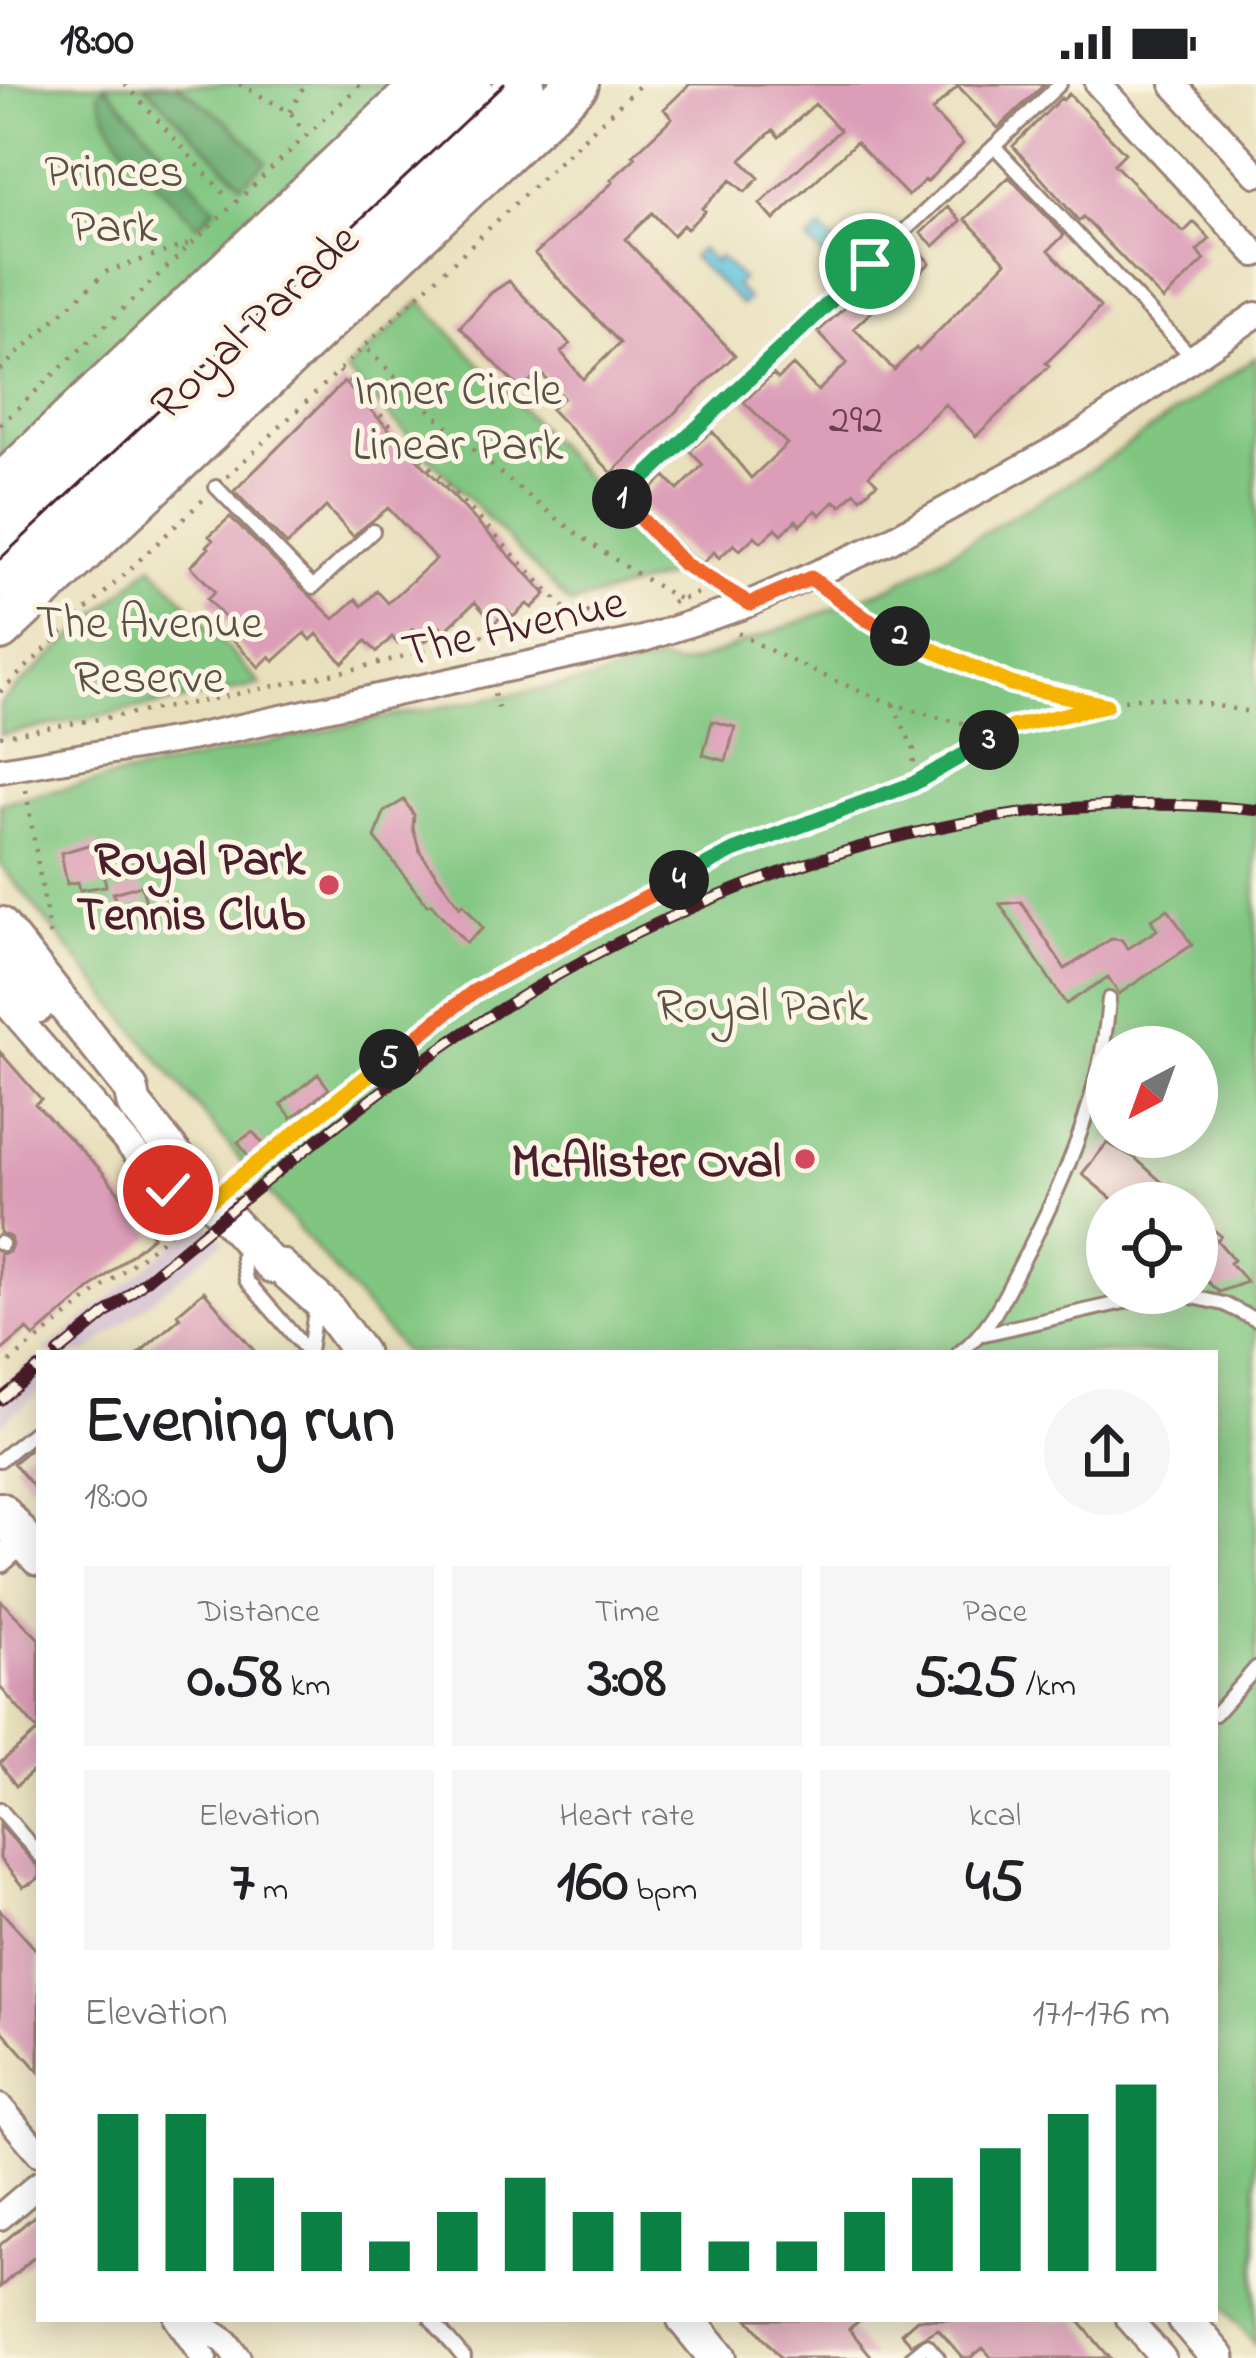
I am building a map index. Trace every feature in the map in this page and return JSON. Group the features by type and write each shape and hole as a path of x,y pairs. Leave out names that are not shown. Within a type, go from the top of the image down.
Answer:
{"highway":[{"name":"Royal Parade","path":"301,271 424,84"},
{"name":"Royal Parade","path":"0,528 73,487 301,271 470,84"},
{"name":"Royal Parade","path":"0,577 73,487 301,271 523,84"},
{"name":"Royal Parade","path":"301,271 577,84"},
{"name":"Royal Parade","path":"0,488 73,487"},
{"name":"Royal Parade","path":"0,629 73,487"}],"main road":[{"path":"0,1510 21,1552"},
{"path":"688,2322 718,2358"}],"street":[{"path":"1098,84 1252,244"},
{"path":"1174,84 1256,174"},
{"name":"The Avenue","path":"11,768 190,738 641,627 746,606 887,542 1075,438 1256,315"},
{"path":"0,924 131,1090 134,1104 262,1256 273,1279 355,1350"},
{"path":"0,964 113,1096 134,1104"},
{"path":"0,997 168,1190 181,1197 206,1194"},
{"path":"262,1256 320,1300 357,1350"},
{"path":"0,2107 36,2149"},
{"path":"0,2217 36,2187"},
{"path":"179,2322 204,2358"},
{"path":"196,2322 226,2342 238,2358"},
{"path":"1132,2322 1163,2358"},
{"path":"1188,2322 1218,2358"}],"lane":[{"path":"746,606 684,564 622,500 1060,84"},
{"path":"994,146 1194,358"},
{"path":"216,488 314,587 373,531"},
{"path":"984,1334 1056,1199 1087,1122 1106,1038 1109,999"},
{"path":"262,1256 242,1258 246,1280 306,1350"},
{"path":"1218,1303 1256,1320"},
{"path":"963,1350 984,1334 1086,1311"},
{"path":"309,1350 314,1317"},
{"path":"0,1460 36,1430"},
{"path":"1218,1711 1256,1668"},
{"path":"0,1809 36,1851"},
{"path":"434,2322 464,2358"},
{"path":"911,2358 926,2345 938,2358"}],"path":[{"path":"125,84 226,197"},
{"path":"239,84 290,112 307,135"},
{"path":"290,112 305,84"},
{"path":"0,425 361,84"},
{"path":"0,692 641,84"},
{"path":"0,370 106,272 196,242"},
{"path":"339,371 569,614"},
{"path":"811,578 866,619 951,661 1011,684 1106,705"},
{"path":"0,736 204,701 358,668 569,614 617,618 641,627"},
{"path":"0,1370 206,1194 473,992 733,851 913,784 1012,727 1137,698 1174,699 1256,713"},
{"path":"891,700 914,750 913,784"},
{"path":"11,768 50,938"}],"shaded area":[{"path":"205,1220 224,1241 91,1350 47,1350"},
{"path":"36,1359 36,1395 0,1425 0,1389"}],"green space":[{"name":"Princes Park","path":"0,84 399,84 0,463"},
{"path":"144,84 177,84 230,124 266,161 242,184"},
{"path":"106,86 215,208 198,225 125,148 99,93"},
{"name":"Inner Circle Linear Park","path":"421,301 676,574 570,604 346,371"},
{"name":"Royal Park","path":"1256,357 1256,2345 1218,2301 1218,1350 402,1350 0,864 0,803 381,718 593,680 660,660 675,666 893,586 1094,468"},
{"name":"The Avenue Reserve","path":"152,565 261,685 0,735 0,703"}],"water":[{"path":"821,229 845,254 833,267 808,241"},
{"path":"700,249 714,262 719,257 742,279 735,286 748,299 742,305 692,257"}],"building":[{"path":"690,84 1045,84 998,128 958,86 932,111 963,144 908,196 856,142 774,220 760,204 840,130 815,104 779,137 773,130 741,160 759,178 745,192 731,180 687,229 683,225 673,235 652,213 625,239 735,355 612,473 551,409 563,398 540,372 521,390 460,327 509,281 570,344 561,352 583,379 620,343 535,254 613,182 672,118 664,109"},
{"path":"1069,94 1125,153 1114,164 1184,232 1194,222 1210,239 1197,251 1205,260 1163,300 1083,217 1079,221 1013,146"},
{"path":"1009,177 1064,235 1049,250 1100,307 1086,324 976,436 945,404 869,475 877,483 861,498 855,492 841,506 835,501 800,525 796,520 782,534 776,528 761,542 755,536 740,550 734,544 719,558 714,552 703,563 691,556 638,502 665,476 678,490 703,465 690,451 712,431 751,478 787,444 744,402 773,374 778,379 793,365 818,391 847,363 818,332 913,245 930,263 854,328 894,370 916,348 919,351 1006,262 965,219"},
{"path":"948,207 961,221 934,246 921,233"},
{"path":"344,382 546,594 532,608 527,604 513,617 507,611 494,623 475,602 444,632 440,627 425,642 413,629 398,644 392,637 377,652 366,641 343,663 317,634 311,640 305,633 274,661 270,656 259,667 228,634 234,628 207,599 215,592 191,566 209,548 213,540 209,536 230,517 334,619 356,599 362,606 377,591 388,603 436,559 388,508 353,536 326,507 287,545 234,491"},
{"path":"712,721 735,727 726,761 703,755"},
{"path":"404,800 414,815 420,852 460,907 463,904 483,928 466,943 427,905 375,838 384,812"},
{"path":"98,842 106,886 80,890 78,882 67,884 61,853"},
{"path":"141,885 146,902 118,910 113,893"},
{"path":"1021,902 1065,969 1111,939 1122,940 1127,949 1157,930 1151,920 1168,909 1192,945 1119,994 1108,977 1066,1004 1000,904"},
{"path":"0,1052 41,1099 35,1104 101,1170 153,1236 34,1337 27,1329 0,1352 0,1254 9,1252 12,1245 10,1237 0,1233"},
{"path":"318,1074 329,1089 292,1118 281,1104"},
{"path":"253,1132 276,1159 259,1173 238,1142"},
{"path":"1095,1158 1135,1158 1162,1182 1092,1182 1082,1174"},
{"path":"1218,1241 1247,1282 1218,1291"},
{"path":"204,1291 253,1350 143,1350 180,1318 177,1314"},
{"path":"36,1444 36,1490 13,1463"},
{"path":"0,1600 36,1636 36,1729 0,1687"},
{"path":"36,1733 36,1769 16,1786 0,1763"},
{"path":"0,1825 36,1865 36,1880 23,1887 0,1859"},
{"path":"0,1910 36,1950 36,2069 0,2028"},
{"path":"36,2215 36,2256 0,2287 0,2245"},
{"path":"751,2322 857,2322 849,2329 873,2358 781,2358"},
{"path":"914,2322 1080,2322 1110,2358 992,2358 983,2348 963,2358 938,2329 911,2344 901,2333"}],"tram line":[{"path":"0,559 504,84"}],"railway":[{"path":"62,1350 251,1193 400,1078 540,985 635,934 733,890 834,855 937,828 1042,811 1149,805 1256,810"},
{"path":"0,1400 36,1370"}],"place":[{"name":"Royal Park Tennis Club","path":"329,885"},
{"name":"McAlister Oval","path":"805,1159"}],"route":[{"path":"168,1190 181,1197 201,1189 211,1200 473,992 733,851 913,784 1012,727 1106,705 1011,684 951,661 866,619 811,578 750,604 684,564 622,500 870,264"}]}
